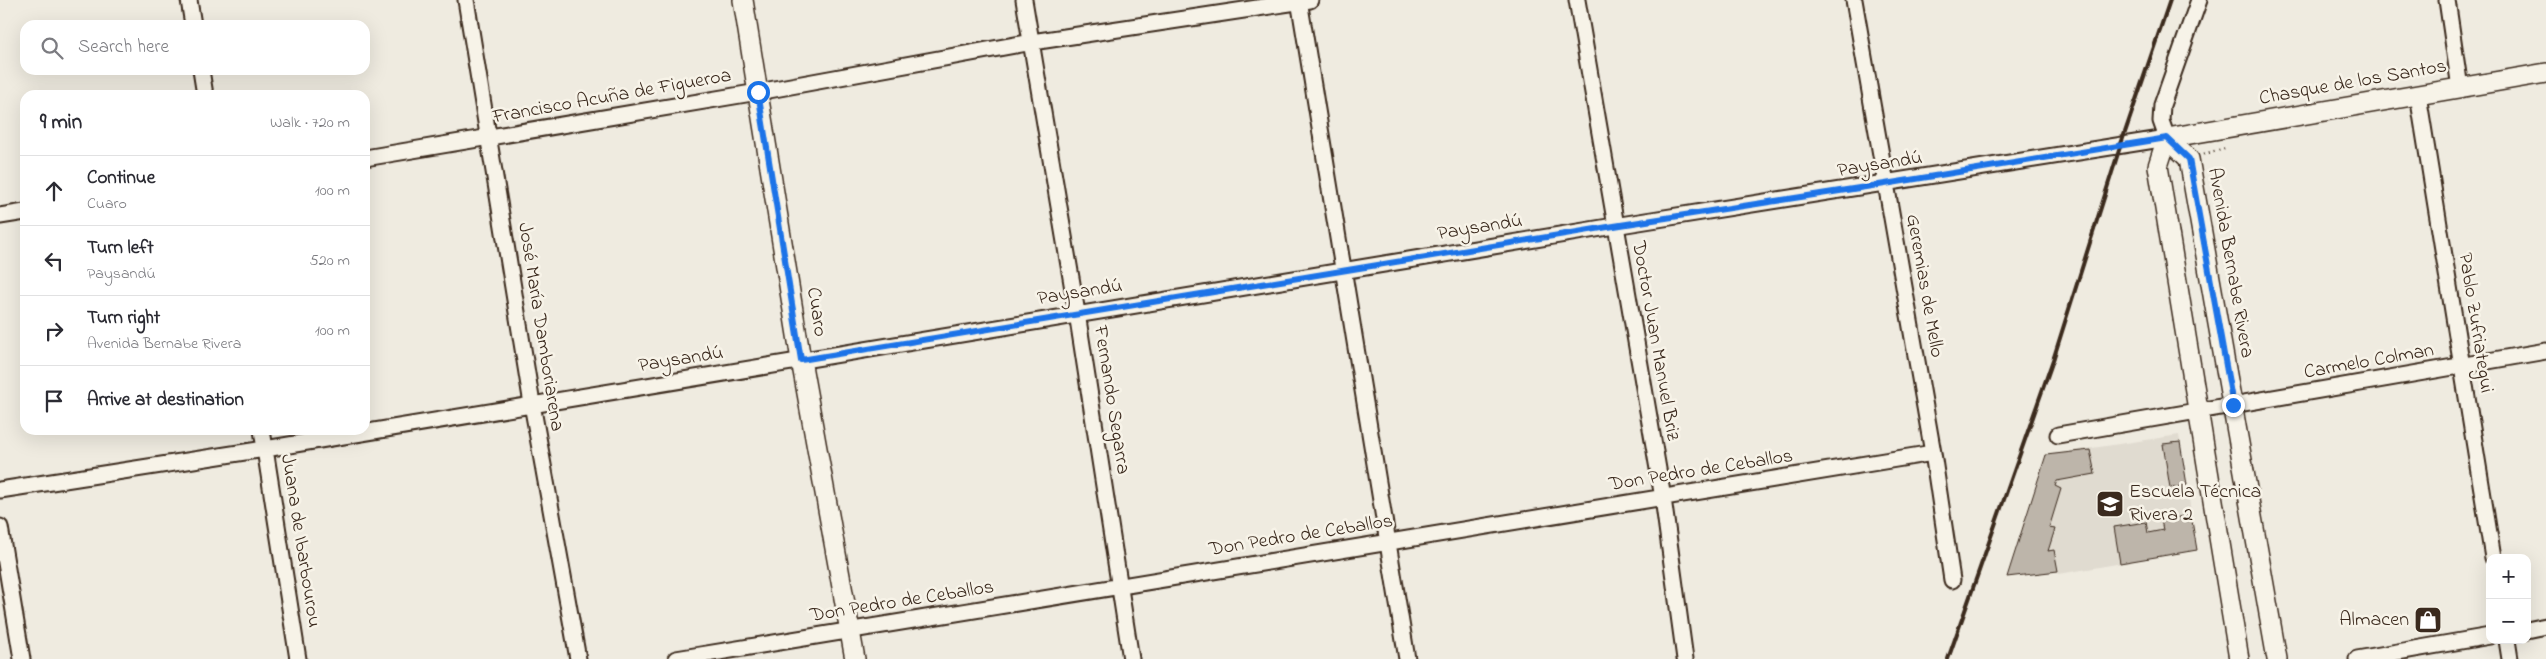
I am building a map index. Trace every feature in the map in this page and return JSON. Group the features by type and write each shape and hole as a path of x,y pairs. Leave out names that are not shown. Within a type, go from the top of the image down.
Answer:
{"street":[{"path":"189,0 193,20"},
{"name":"José María Damboriarena","path":"466,0 532,404 578,659"},
{"name":"Cuaro","path":"743,0 801,360 855,659"},
{"name":"Fernando Segarra","path":"1024,0 1078,313 1131,659"},
{"name":"Doctor Juan Manuel Briz","path":"1577,0 1614,226 1663,498 1685,659"},
{"name":"Geremias de Mello","path":"1854,0 1933,452 1952,580"},
{"path":"2199,0 2162,105 2161,121 2167,138 2158,166 2239,659"},
{"path":"2447,0 2460,88"},
{"path":"1302,1 1343,271 1407,659"},
{"name":"Francisco Acuña de Figueroa","path":"370,157 758,92 1032,42 1302,1"},
{"name":"Chasque de los Santos","path":"2167,138 2546,73"},
{"path":"202,75 204,90"},
{"name":"Pablo Zufriategui","path":"2418,95 2492,554"},
{"name":"Paysandú","path":"370,431 1078,313 2167,138"},
{"name":"Avenida Bernabe Rivera","path":"2167,138 2189,159 2277,659"},
{"path":"0,216 20,213"},
{"name":"Carmelo Colman","path":"2058,435 2546,351"},
{"name":"Juana de Ibarbourou","path":"263,435 298,659"},
{"name":"Paysandú","path":"0,490 348,435"},
{"name":"Don Pedro de Ceballos","path":"676,659 1388,541 1663,498 1933,452"},
{"path":"0,527 22,659"},
{"path":"2531,629 2546,626"},
{"path":"2357,659 2486,637"},
{"path":"2507,644 2510,659"}],"shaded area":[{"name":"Escuela Técnica Rivera 2","path":"2179,435 2197,550 2059,574 2058,571 2007,577 2046,455"}],"building":[{"path":"2180,442 2187,485 2170,488 2163,444"},
{"path":"2090,450 2095,474 2057,481 2055,486 2061,489 2049,528 2055,529 2048,551 2054,550 2058,571 2007,577 2046,455"},
{"path":"2191,515 2197,550 2120,563 2114,527 2146,522 2148,533 2163,530 2161,520"}],"railway":[{"path":"1948,659 2054,357 2120,147 2170,0"}],"place":[{"name":"Escuela Técnica Rivera 2","path":"2110,504"},
{"name":"Almacen","path":"2428,620"}],"route":[{"path":"758,92 801,360 1078,313 2167,138 2189,159 2233,405"}]}
